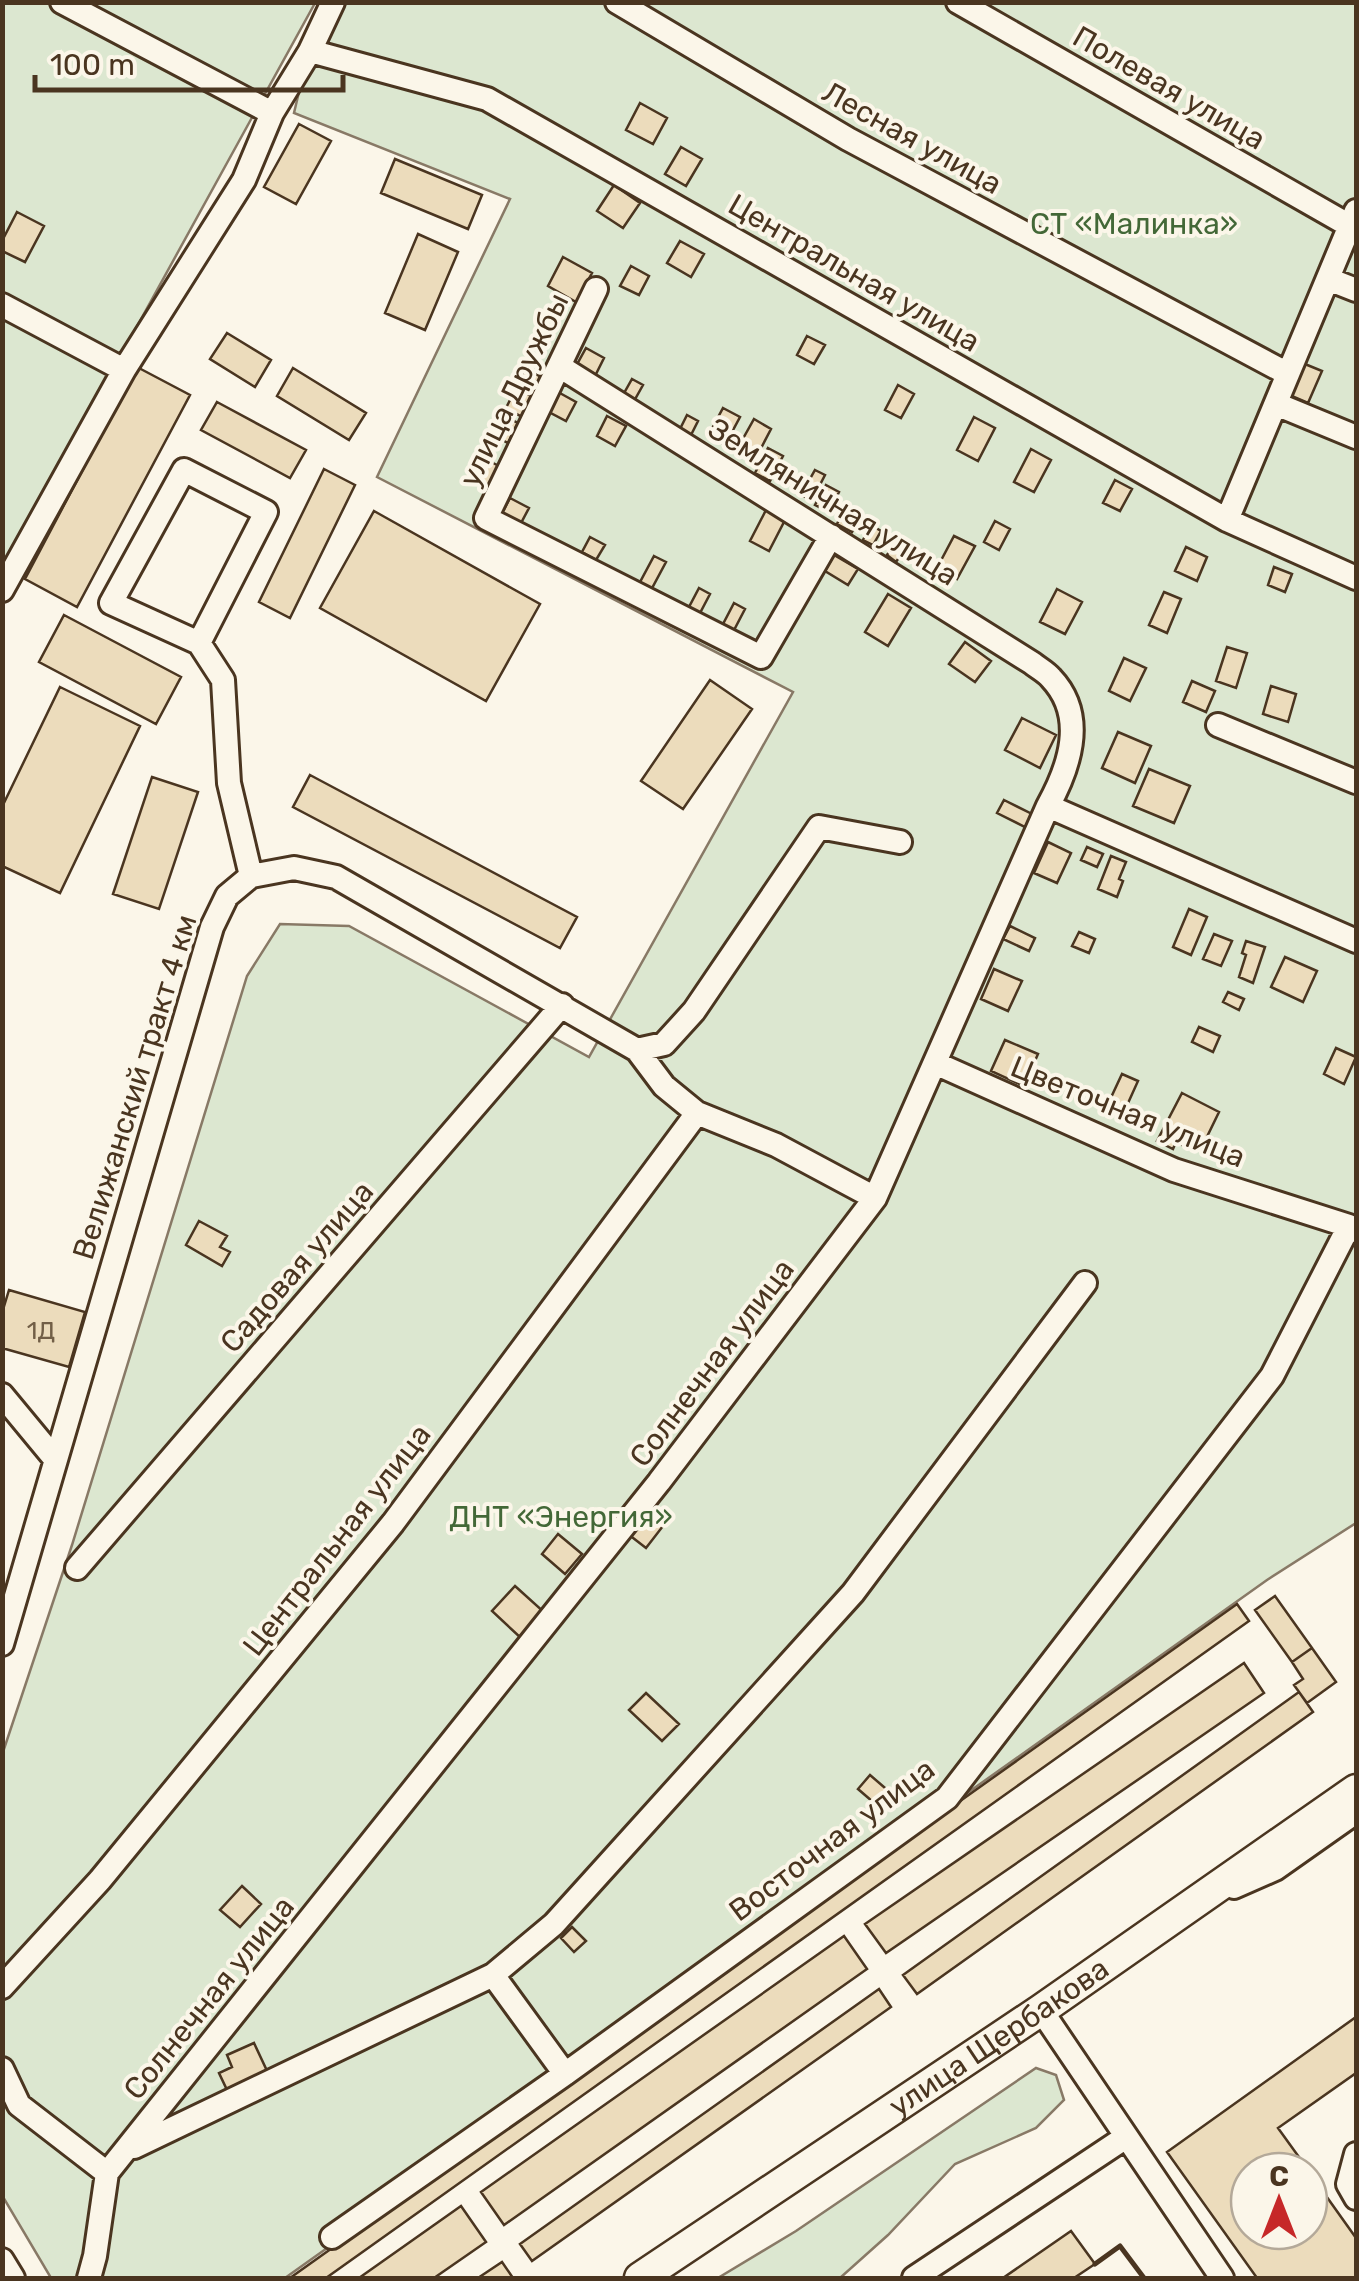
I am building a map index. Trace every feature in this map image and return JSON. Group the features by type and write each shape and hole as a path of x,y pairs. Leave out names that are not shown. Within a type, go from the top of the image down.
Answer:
{"main road":[{"name":"улица Щербакова","path":"640,2278 1041,2010 1356,1790"}],"street":[{"path":"62,2 272,113"},
{"path":"2,590 124,370 244,180 272,113 310,51 333,2"},
{"name":"Лесная улица","path":"618,2 848,139 1288,374"},
{"name":"Полевая улица","path":"958,2 1353,218"},
{"name":"Центральная улица","path":"310,51 487,99 1227,520 1356,578"},
{"path":"1227,520 1353,218"},
{"path":"1328,279 1356,290"},
{"name":"улица Дружбы","path":"596,289 486,518 762,657 830,536"},
{"path":"2,305 124,370"},
{"name":"Земляничная улица","path":"558,366 1032,663 1051,678 1066,700"},
{"path":"1276,404 1356,437"},
{"path":"199,643 266,512 184,470 111,602 199,643 223,680 229,783 251,876 294,868 336,877 637,1050 664,1086 697,1113 776,1145 875,1198"},
{"name":"Солнечная улица","path":"107,2173 658,1482 875,1198 1060,784 1073,735 1066,700"},
{"path":"1218,725 1356,782"},
{"path":"1048,806 1356,941"},
{"path":"637,1050 664,1044 694,1012 819,826 900,842"},
{"name":"Велижанский тракт 4 км","path":"2,1644 212,928 227,896 251,876"},
{"name":"Садовая улица","path":"77,1568 562,1005"},
{"name":"Цветочная улица","path":"935,1062 1174,1170 1353,1229"},
{"name":"Центральная улица","path":"2,1988 100,1880 393,1523 697,1113"},
{"name":"Восточная улица","path":"332,2238 947,1798 1272,1376 1353,1229"},
{"path":"126,2150 493,1975 554,1924 853,1593 1085,1283"},
{"path":"2,1396 55,1459"},
{"path":"1190,1906 1275,1869 1356,1812"},
{"path":"493,1975 564,2074"},
{"path":"1041,2010 1222,2278"},
{"path":"2,2069 18,2105 107,2173 89,2278"},
{"path":"914,2278 1126,2137"},
{"path":"1356,2154 1348,2184 1356,2198"},
{"path":"2,2260 14,2278"}],"green space":[{"path":"3,3 315,3 3,570"},
{"name":"ДНТ «Энергия»","path":"320,3 1356,3 1356,1523 1267,1580 285,2278 51,2278 3,2197 3,1752 72,1545 247,976 280,924 349,926 589,1057 793,692 377,477 510,199 294,113"},
{"path":"1036,2068 1056,2075 1064,2100 1036,2128 955,2164 888,2235 840,2278 718,2278 796,2231"}],"building":[{"path":"640,103 667,118 653,144 626,130"},
{"path":"299,124 331,141 296,204 264,187"},
{"path":"681,147 702,159 686,186 665,174"},
{"path":"395,159 482,195 468,229 381,193"},
{"path":"614,185 640,203 623,228 597,211"},
{"path":"17,212 44,226 25,262 2,251 2,241"},
{"path":"418,234 458,252 425,330 385,313"},
{"path":"680,241 704,254 691,277 667,263"},
{"path":"563,257 592,273 576,302 548,286"},
{"path":"631,266 649,276 639,295 620,286"},
{"path":"227,333 271,360 255,387 210,359"},
{"path":"807,336 825,345 814,364 797,355"},
{"path":"586,348 604,358 594,378 575,368"},
{"path":"1300,362 1322,371 1308,403 1287,394"},
{"path":"137,367 190,395 77,607 25,579"},
{"path":"293,368 366,413 349,440 277,396"},
{"path":"525,369 544,378 537,391 519,381"},
{"path":"632,379 643,385 634,401 623,395"},
{"path":"898,385 914,394 901,418 885,410"},
{"path":"516,388 535,398 524,418 506,408"},
{"path":"558,392 576,402 566,421 547,411"},
{"path":"217,402 306,450 290,478 201,430"},
{"path":"723,408 740,417 725,445 708,436"},
{"path":"500,414 518,423 508,443 489,433"},
{"path":"687,415 698,421 690,437 679,431"},
{"path":"607,416 626,426 615,446 597,436"},
{"path":"974,417 995,428 978,461 957,450"},
{"path":"754,419 771,429 758,454 740,444"},
{"path":"768,448 783,456 770,481 755,473"},
{"path":"1031,449 1051,460 1034,492 1014,482"},
{"path":"481,457 499,466 489,486 470,476"},
{"path":"324,469 355,485 290,618 259,602"},
{"path":"815,470 825,475 812,500 801,495"},
{"path":"1115,480 1132,489 1120,511 1103,503"},
{"path":"826,485 839,492 829,512 815,505"},
{"path":"510,498 529,508 521,523 502,513"},
{"path":"845,508 860,516 852,532 837,524"},
{"path":"766,510 785,520 769,551 750,541"},
{"path":"374,511 540,604 486,701 320,608"},
{"path":"995,521 1010,529 999,550 984,542"},
{"path":"871,525 881,531 873,545 863,540"},
{"path":"954,536 975,546 957,579 937,568"},
{"path":"590,537 605,545 596,560 582,552"},
{"path":"895,543 905,549 896,562 887,555"},
{"path":"1186,547 1207,557 1197,581 1175,571"},
{"path":"834,555 858,569 848,585 825,571"},
{"path":"654,556 666,562 651,590 639,584"},
{"path":"1274,567 1292,574 1285,592 1268,585"},
{"path":"699,588 710,594 700,613 689,607"},
{"path":"1057,589 1082,602 1065,634 1040,622"},
{"path":"1164,592 1181,599 1167,633 1149,625"},
{"path":"888,594 911,608 888,646 865,632"},
{"path":"734,603 745,609 733,632 722,626"},
{"path":"64,615 181,677 156,724 39,662"},
{"path":"965,642 991,661 975,682 949,664"},
{"path":"1227,647 1247,653 1236,688 1216,681"},
{"path":"1124,658 1146,668 1130,701 1109,691"},
{"path":"710,680 752,709 683,809 641,781"},
{"path":"1192,681 1215,691 1206,712 1183,702"},
{"path":"1271,686 1296,694 1288,722 1263,714"},
{"path":"60,687 140,726 60,893 2,866 2,807"},
{"path":"1022,718 1056,735 1040,768 1005,750"},
{"path":"1118,732 1151,746 1135,783 1102,768"},
{"path":"1149,769 1190,786 1174,823 1133,806"},
{"path":"310,775 577,917 560,948 293,807"},
{"path":"152,777 198,792 159,909 113,894"},
{"path":"1004,800 1032,814 1025,827 997,813"},
{"path":"1048,842 1071,853 1057,883 1034,873"},
{"path":"1087,847 1103,854 1097,867 1081,860"},
{"path":"1111,856 1126,862 1117,897 1098,889"},
{"path":"1189,909 1207,917 1191,955 1173,947"},
{"path":"1010,926 1035,938 1029,951 1003,939"},
{"path":"1079,932 1095,939 1089,953 1072,946"},
{"path":"1214,934 1232,941 1221,966 1203,959"},
{"path":"1246,941 1265,947 1253,983 1239,977"},
{"path":"1285,957 1317,971 1303,1002 1271,987"},
{"path":"994,969 1022,981 1008,1011 981,999"},
{"path":"1228,992 1244,999 1239,1010 1223,1002"},
{"path":"1199,1027 1220,1036 1213,1052 1192,1042"},
{"path":"1005,1040 1038,1054 1024,1086 991,1071"},
{"path":"1336,1048 1356,1057 1344,1084 1324,1074"},
{"path":"1122,1074 1138,1081 1124,1112 1108,1104"},
{"path":"1182,1093 1219,1112 1202,1147 1193,1142 1190,1149 1176,1142 1173,1149 1157,1141"},
{"path":"199,1221 227,1236 220,1247 230,1252 222,1266 186,1245"},
{"path":"9,1290 85,1312 69,1367 2,1348 2,1313"},
{"path":"646,1512 663,1526 646,1548 628,1534"},
{"path":"558,1534 582,1554 565,1574 542,1554"},
{"path":"515,1586 545,1613 522,1639 492,1611"},
{"path":"1275,1596 1312,1648 1292,1662 1255,1610"},
{"path":"1237,1604 1249,1621 326,2278 290,2278"},
{"path":"1312,1648 1336,1682 1307,1703 1294,1685 1303,1679 1292,1662"},
{"path":"1244,1663 1264,1693 886,1953 865,1924"},
{"path":"1299,1692 1313,1712 917,1994 903,1975"},
{"path":"646,1693 679,1724 662,1741 629,1710"},
{"path":"870,1775 892,1794 880,1808 858,1789"},
{"path":"242,1886 261,1904 240,1927 220,1910"},
{"path":"572,1927 586,1941 574,1952 561,1938"},
{"path":"844,1936 867,1969 504,2225 481,2192"},
{"path":"879,1989 891,2007 532,2261 520,2244"},
{"path":"1356,2017 1356,2073 1278,2128 1295,2151 1229,2151 1229,2239 1167,2152"},
{"path":"254,2043 268,2073 228,2092 219,2073 232,2067 227,2055"},
{"path":"1329,2200 1356,2238 1356,2278 1257,2278 1238,2251 1329,2251"},
{"path":"461,2206 486,2242 434,2278 359,2278"},
{"path":"1071,2231 1095,2264 1074,2278 1003,2278"},
{"path":"502,2262 513,2278 478,2278"}],"wall":[{"path":"1095,2264 1120,2246 1144,2278"}],"park label":[{"name":"CТ «Малинка»","path":"1134,224"}]}
